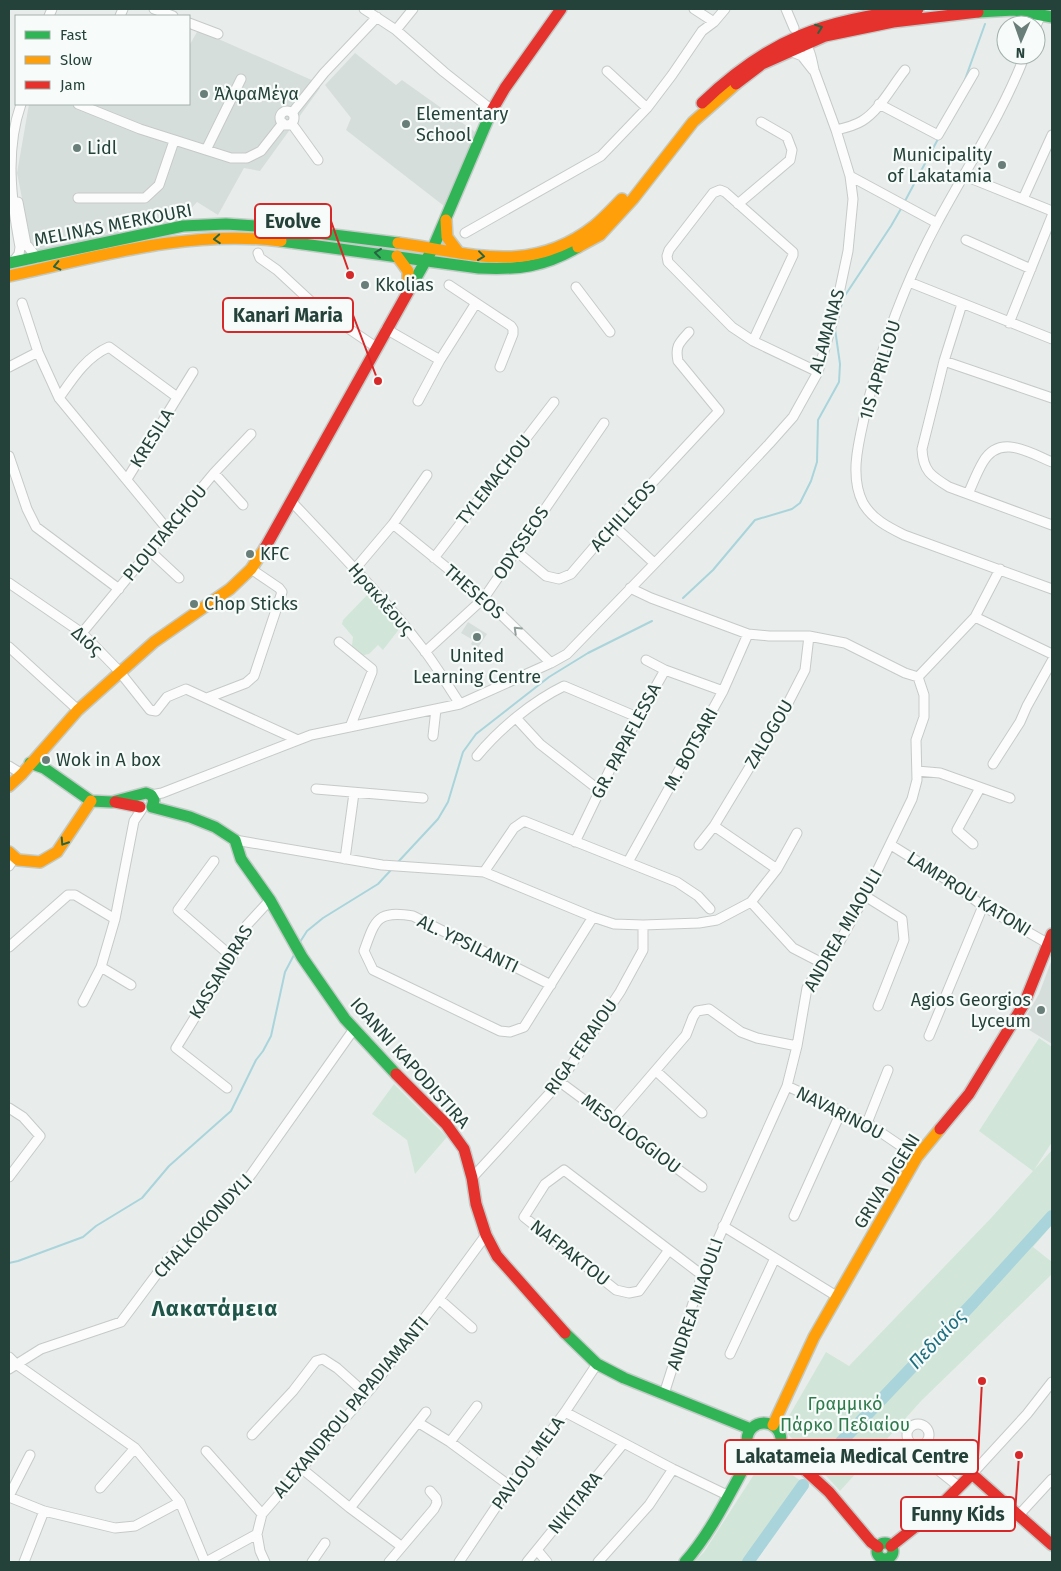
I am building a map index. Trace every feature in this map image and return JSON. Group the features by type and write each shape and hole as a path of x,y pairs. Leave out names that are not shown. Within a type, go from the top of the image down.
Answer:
{"main road":[{"path":"9,786 22,774 78,710 119,671 154,642 230,589 251,568 268,544 292,502 376,347 427,260 446,220 492,110 561,9"},
{"path":"799,36 825,25 918,9"},
{"path":"891,14 1014,10 1052,17"},
{"name":"MELINAS MERKOURI","path":"9,276 124,250 190,240 227,238 266,239 479,268 522,268 540,265 578,249 600,235 633,198 693,122 723,94 762,64 790,51 799,36"},
{"name":"MELINAS MERKOURI","path":"11,262 183,226 226,224 269,227 502,258 541,253 577,238 594,226 629,192 688,117 717,88 756,58 799,36"},
{"path":"446,220 447,237 459,253"},
{"path":"397,256 408,271 408,291"},
{"path":"30,763 44,768 91,801 98,803 145,803 215,827 235,840"},
{"path":"11,858 40,862 57,852 91,801"},
{"name":"IOANNI KAPODISTIRA","path":"235,840 242,859 270,900 302,957 345,1019 446,1124 464,1149 472,1178 476,1204 486,1235 497,1256 552,1320 597,1364 624,1378 751,1429"},
{"name":"GRIVA DIGENI","path":"773,1425 814,1338 917,1157 969,1094 1024,1004 1050,938"},
{"path":"765,1423 773,1425 780,1435 780,1446 773,1454 766,1456 753,1452 747,1439 751,1429 765,1423"},
{"path":"780,1446 829,1492 871,1542 878,1547"},
{"path":"685,1562 700,1547 709,1533 739,1473 753,1452"},
{"path":"891,1546 934,1512 972,1474 1052,1546"},
{"path":"883,1543 891,1546 892,1553 888,1560 882,1559 878,1555 878,1547 883,1543"}],"street":[{"path":"154,9 170,15"},
{"path":"364,9 396,30 444,72 492,110"},
{"path":"396,30 413,9"},
{"path":"694,9 714,22"},
{"path":"465,232 601,156 647,108 702,30 714,22 725,9"},
{"name":"ALAMANAS","path":"145,803 162,793 311,735 460,704 551,663 566,654 721,495 793,417 818,372 834,317 848,251 853,198 850,176 812,60 786,9"},
{"path":"318,160 287,123 280,118 286,111 292,113 324,73 377,17"},
{"path":"190,23 218,34"},
{"name":"ALAMANAS","path":"790,51 802,56 814,70"},
{"name":"1IS APRILIOU","path":"1021,65 1005,103 937,224 909,282 883,347 862,427 856,469 858,488 863,502 871,514 884,525 904,535 1000,569 1052,590"},
{"path":"836,130 864,120 880,104 905,70"},
{"path":"606,71 647,108"},
{"path":"880,104 938,135 974,73"},
{"path":"206,150 241,79"},
{"path":"11,262 19,254 20,247 11,190 10,162 16,117 21,105"},
{"path":"82,105 140,129 231,158 247,158 261,151 287,123"},
{"path":"738,204 790,160 792,150 787,137 761,122"},
{"path":"1023,200 1050,147 1052,135"},
{"path":"78,198 145,198 159,185 174,141"},
{"path":"10,162 26,244 37,258"},
{"path":"850,176 913,209 937,224"},
{"path":"965,176 1052,211"},
{"path":"753,341 793,255 790,249 725,192 720,190 713,194 669,250 668,262 732,327 753,341 818,372"},
{"path":"1009,323 1052,216"},
{"path":"966,240 1030,269"},
{"path":"258,253 265,263 277,270 318,308 376,347"},
{"path":"909,282 1052,340"},
{"path":"449,285 511,326 513,330 500,368"},
{"path":"576,287 610,332"},
{"path":"22,303 38,352 59,398 168,530"},
{"path":"418,401 440,360 476,303"},
{"path":"962,304 944,360 922,449 922,461 933,478 949,487 1052,526"},
{"path":"386,330 440,360"},
{"name":"ACHILLEOS","path":"516,551 546,576 559,579 571,574 613,525 719,410 678,361 676,351 689,332"},
{"name":"KRESILA","path":"59,398 80,368 96,352 109,347 177,397"},
{"path":"9,367 38,352"},
{"path":"944,360 1052,398"},
{"name":"KRESILA","path":"127,479 193,372"},
{"name":"TYLEMACHOU","path":"434,558 554,402"},
{"name":"ODYSSEOS","path":"425,652 484,598 604,423"},
{"name":"PLOUTARCHOU","path":"82,633 214,473 251,434"},
{"path":"968,494 984,460 993,451 1005,446 1016,447 1052,462"},
{"path":"9,456 27,509 36,527 119,589"},
{"path":"214,473 243,505"},
{"path":"355,569 394,524 427,475"},
{"name":"Ηρακλέους","path":"292,502 355,569 425,652 460,704"},
{"name":"THESEOS","path":"394,524 484,598 551,663"},
{"path":"613,525 654,563"},
{"path":"150,551 179,578"},
{"path":"206,698 246,682 254,676 259,663 282,592 251,568"},
{"path":"630,588 651,598 748,634 809,636 845,643 905,673 918,677 975,617 1000,569"},
{"name":"Διός","path":"9,583 82,633 119,671 153,712 167,697 186,689 206,698"},
{"path":"975,617 1052,654"},
{"name":"M. BOTSARI","path":"628,862 723,691 748,634"},
{"name":"ZALOGOU","path":"699,845 714,826 794,692 805,670 809,636"},
{"path":"339,642 372,669 350,727"},
{"path":"9,648 78,710"},
{"path":"646,660 665,670"},
{"path":"993,764 1020,722 1052,661"},
{"name":"GR. PAPAFLESSA","path":"575,842 599,790 665,670 723,691"},
{"name":"ANDREA MIAOULI","path":"664,1394 702,1275 787,1086 797,1046 807,988 822,963 840,941 865,896 912,799 917,770 916,740 924,717 924,695 918,677"},
{"path":"477,756 489,742 517,719 547,695 564,686 637,718"},
{"path":"206,698 298,740"},
{"path":"433,736 436,709"},
{"path":"517,719 540,744 599,790"},
{"path":"9,766 22,774"},
{"path":"917,770 940,774 1010,798"},
{"path":"973,844 957,830 980,788"},
{"path":"316,789 423,798"},
{"path":"344,859 354,793"},
{"path":"83,1002 101,967 115,919 134,821 145,803"},
{"path":"484,872 514,828 524,821 677,882 698,896 710,909"},
{"path":"714,826 777,869"},
{"path":"235,840 382,865 484,872 614,924 644,925 699,923 717,920 751,902 777,869 797,833"},
{"name":"LAMPROU KATONI","path":"891,845 952,883 983,906 1050,938"},
{"path":"214,862 178,910 232,957"},
{"path":"9,947 68,895 75,895 115,919"},
{"path":"865,896 902,919 904,940 878,1006"},
{"name":"KASSANDRAS","path":"227,1088 176,1048 232,957 247,925 270,900"},
{"path":"751,902 794,948 822,963"},
{"path":"929,1036 983,906"},
{"name":"AL. YPSILANTI","path":"396,913 413,916 551,985 524,1027 510,1032 500,1031 373,970 364,952 372,929 382,916 396,913"},
{"path":"551,985 593,917"},
{"name":"RIGA FERAIOU","path":"472,1178 560,1082 620,992 643,950 644,925"},
{"path":"101,967 131,985"},
{"path":"613,1120 686,1035 693,1017 698,1011 709,1009 741,1032 756,1038 797,1046"},
{"name":"CHALKOKONDYLI","path":"12,1366 41,1349 121,1322 168,1259 250,1176 354,1029"},
{"path":"867,1123 888,1070"},
{"path":"656,1071 702,1113"},
{"name":"MESOLOGGIOU","path":"560,1082 702,1187"},
{"name":"NAVARINOU","path":"787,1086 867,1123 917,1157"},
{"path":"9,1108 23,1117 40,1136 9,1177"},
{"path":"794,1216 841,1112"},
{"name":"NAFPAKTOU","path":"669,1250 639,1291 629,1293 616,1290 524,1217 544,1184 564,1170 702,1275"},
{"path":"723,1226 838,1297"},
{"name":"ALEXANDROU PAPADIAMANTI","path":"257,1534 262,1514 366,1394 439,1300 486,1235"},
{"path":"730,1354 775,1258"},
{"path":"439,1300 472,1328"},
{"path":"9,1357 12,1366 135,1448 180,1502 205,1562 257,1534 264,1562"},
{"path":"252,1435 293,1391 316,1361 323,1359 337,1368 366,1394"},
{"name":"PAVLOU MELA","path":"459,1562 510,1486 565,1412 597,1364"},
{"path":"972,1474 1027,1414 1052,1382"},
{"path":"450,1442 478,1406"},
{"path":"350,1508 426,1412"},
{"path":"565,1412 623,1444 729,1496"},
{"path":"418,1423 450,1442 510,1486"},
{"name":"NIKITARA","path":"527,1562 623,1444"},
{"path":"919,1447 926,1459 959,1487"},
{"path":"100,1488 135,1448"},
{"path":"206,1451 262,1514"},
{"path":"30,1455 9,1497 44,1511 114,1528 135,1526 180,1502"},
{"path":"300,1468 402,1546"},
{"path":"598,1562 649,1505 673,1469"},
{"path":"1018,1516 1052,1479"},
{"path":"389,1562 437,1503 436,1498 430,1491"},
{"path":"24,1562 44,1511"},
{"path":"312,1562 325,1543"},
{"path":"536,1550 547,1562"}],"shaded area":[{"path":"198,30 314,81 320,88 260,171 244,168 218,215 197,202 180,221 39,250 31,244 17,173 29,105 71,105 85,111 88,105 190,105 190,44"},
{"name":"Elementary School","path":"355,53 396,85 402,80 478,134 444,206 346,130 351,118 325,85"},
{"name":"United Learning Centre","path":"468,622 487,634 477,649 471,644 473,640 461,633"},
{"name":"Agios Georgios Lyceum","path":"1052,959 1052,1044 1021,1025 1039,994"}],"green space":[{"path":"369,593 400,628 383,650 378,645 369,654 359,656 349,647 352,645 353,637 342,624 343,620"},
{"name":"Γραμμικό Πάρκο Πεδιαίου","path":"1039,1038 1052,1047 1052,1142 1034,1170 1052,1150 1052,1225 1033,1247 1052,1262 1052,1274 922,1400 840,1491 788,1434 789,1416 826,1352 849,1366 992,1217 1033,1171 979,1131"},
{"path":"394,1084 447,1137 415,1174 407,1140 372,1114"},
{"name":"Γραμμικό Πάρκο Πεδιαίου","path":"762,1462 787,1471 809,1487 749,1562 694,1562 704,1552"}],"waterway":[{"path":"963,85 985,24"},
{"path":"905,201 938,139"},
{"path":"840,310 844,297 902,207"},
{"path":"683,598 713,570 755,520 792,509 800,503 811,481 817,462 818,420 839,382 840,364 835,329"},
{"path":"398,862 438,819 448,802 463,752 476,734 549,677 588,653 652,621"},
{"path":"300,942 307,931 323,918 378,884 391,870"},
{"path":"9,1263 83,1237 96,1226 142,1198 169,1166 231,1111 256,1060 271,1036 285,972 295,953"},
{"name":"Πεδιαίος","path":"821,1463 973,1303 1052,1216"},
{"name":"Πεδιαίος","path":"748,1562 803,1485"}],"traffic: fast":[{"path":"978,12 1014,10 1052,17"},
{"path":"413,283 433,248 491,112"},
{"path":"9,263 183,226 226,224 269,227 398,243"},
{"path":"281,241 479,268 518,268 530,266 554,259 578,247"},
{"path":"30,763 44,768 91,801 112,802 146,793 151,795 154,800 152,807"},
{"path":"152,807 190,817 215,827 235,840 241,859 270,900 302,957 345,1019 396,1074"},
{"path":"565,1333 597,1364 624,1378 751,1429"},
{"path":"764,1423 776,1428 781,1440 776,1452 764,1457 752,1452 747,1440 752,1428 764,1423"},
{"path":"685,1562 705,1536 753,1452"},
{"path":"885,1543 891,1545 893,1551 891,1557 885,1559 879,1557 877,1551 879,1545 885,1543"}],"traffic: slow":[{"path":"578,247 600,235 633,199 693,122 736,84"},
{"path":"398,243 474,255 523,256 546,251 570,241 594,226 622,199"},
{"path":"446,220 447,237 459,253"},
{"path":"9,276 109,253 178,242 247,238 281,241"},
{"path":"397,256 408,271 408,291"},
{"path":"9,786 22,774 78,710 154,642 230,589 251,569 265,548"},
{"path":"9,852 18,860 40,862 57,852 91,801"},
{"path":"773,1425 814,1337 917,1157 940,1129"}],"traffic: jam":[{"path":"491,112 505,88 561,9"},
{"path":"702,103 751,62 801,35 855,19 918,9"},
{"path":"736,84 762,64 825,36 893,22 978,12"},
{"path":"265,548 413,283"},
{"path":"115,802 140,807"},
{"path":"940,1129 969,1094 1024,1004 1052,934"},
{"path":"396,1074 446,1124 464,1149 472,1178 476,1204 486,1235 497,1256 565,1333"},
{"path":"779,1446 829,1492 871,1542 878,1547"},
{"path":"891,1546 934,1512 972,1474 1052,1545"}],"place":[{"name":"ΆλφαΜέγα","path":"204,94"},
{"name":"Elementary School","path":"406,124"},
{"name":"Lidl","path":"77,148"},
{"name":"Municipality of Lakatamia","path":"1002,165"},
{"name":"Evolve","path":"350,275"},
{"name":"Kkolias","path":"365,285"},
{"name":"Kanari Maria","path":"378,381"},
{"name":"KFC","path":"250,554"},
{"name":"Chop Sticks","path":"194,604"},
{"name":"United Learning Centre","path":"477,637"},
{"name":"Wok in A box","path":"46,760"},
{"name":"Agios Georgios Lyceum","path":"1041,1010"},
{"name":"Lakatameia Medical Centre","path":"982,1381"},
{"name":"Funny Kids","path":"1019,1455"}],"district":[{"name":"Λακατάμεια","path":"215,1308"}]}
